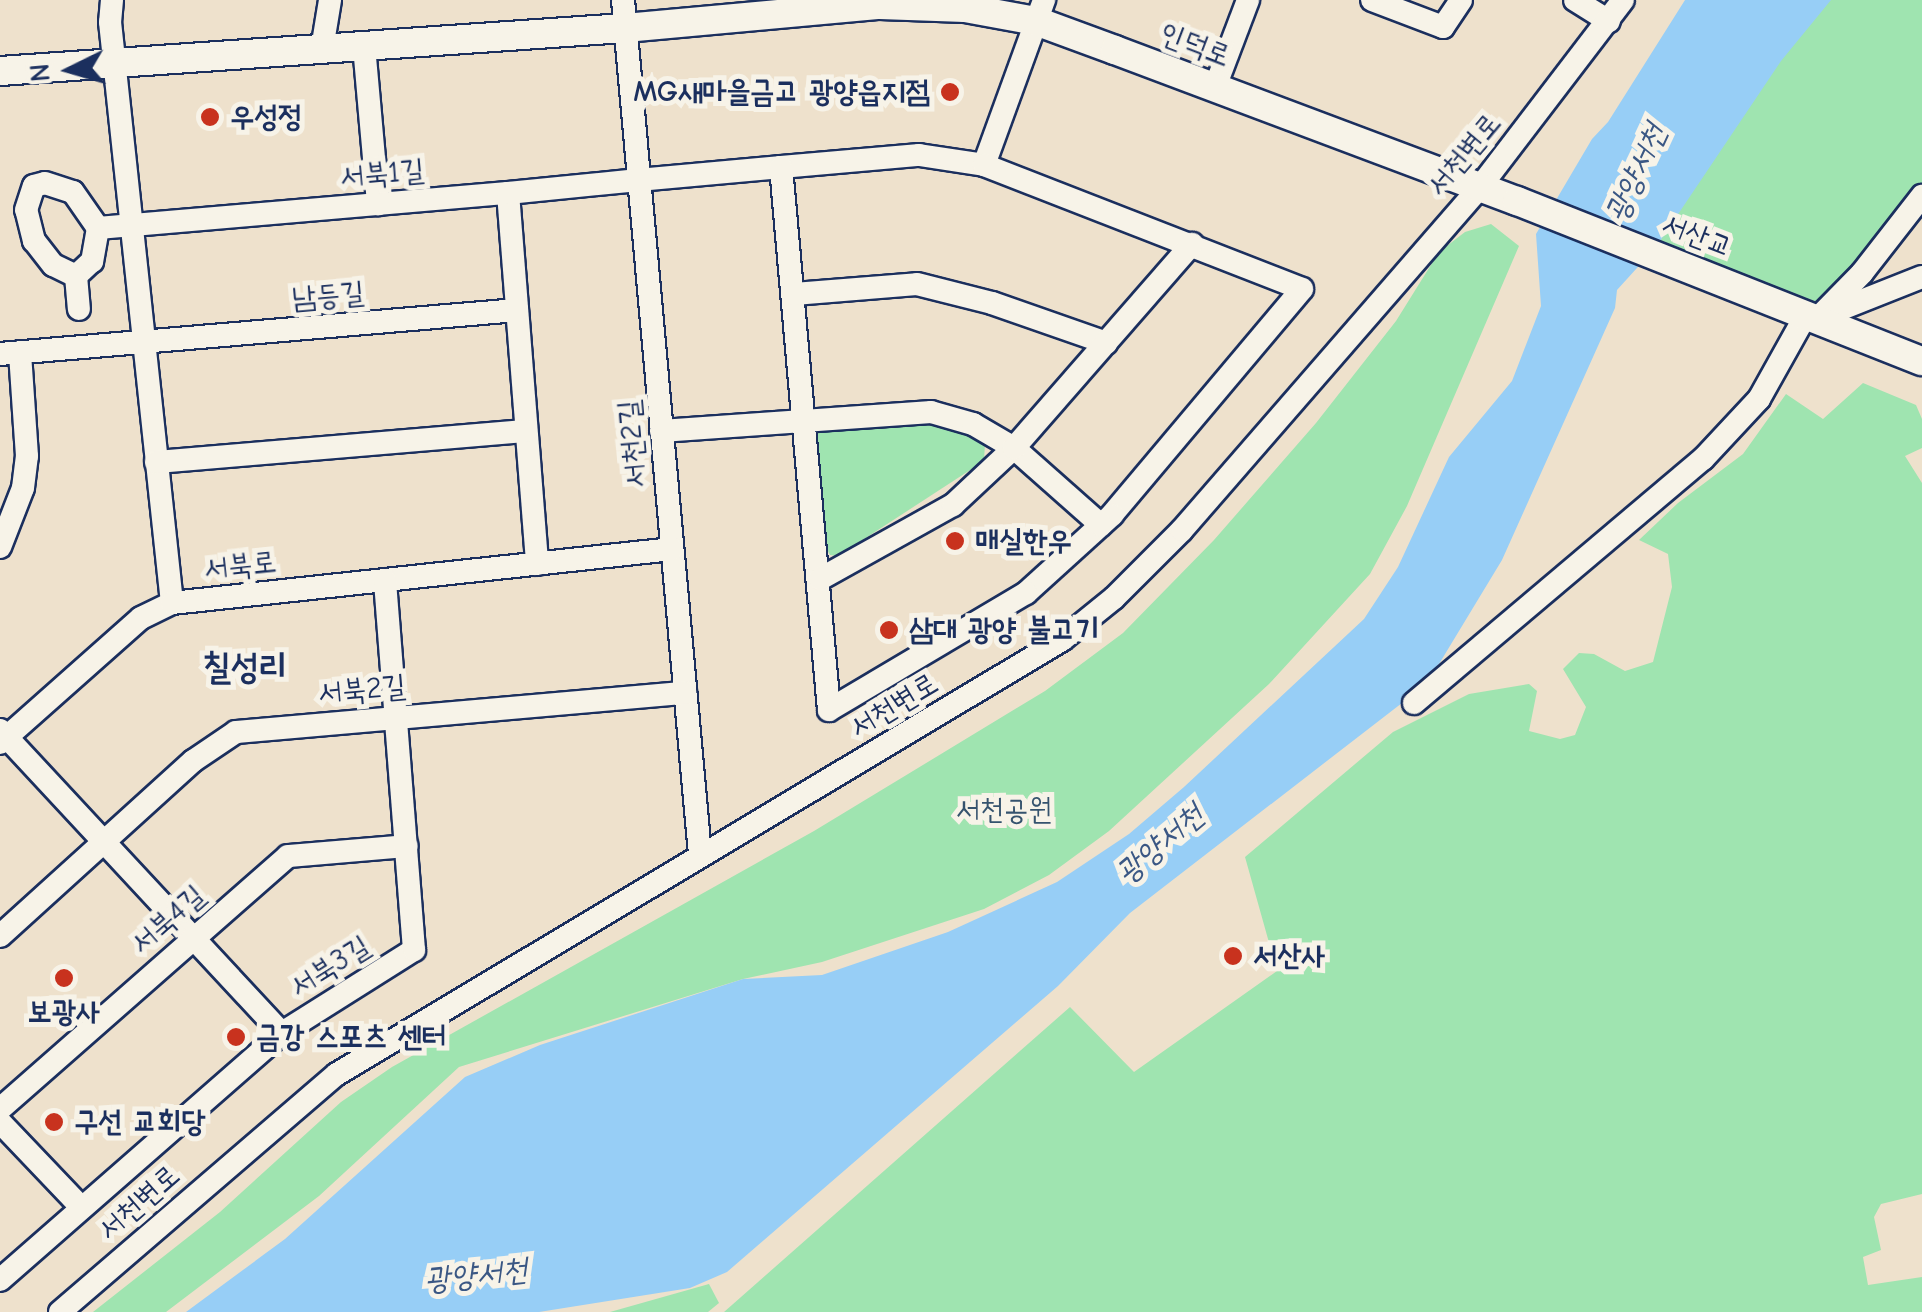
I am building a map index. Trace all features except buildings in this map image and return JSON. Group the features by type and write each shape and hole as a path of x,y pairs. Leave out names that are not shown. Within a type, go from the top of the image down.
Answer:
{"main road":[{"name":"인덕로","path":"0,71 364,46 624,14 877,2 1040,10 1214,87 1518,201"},
{"name":"서산교","path":"1518,201 1808,314"},
{"path":"1808,314 1922,360"}],"street":[{"path":"112,0 110,22 172,603"},
{"path":"322,49 330,0"},
{"path":"1214,87 1248,0"},
{"path":"1372,0 1443,27 1462,0"},
{"path":"1575,0 1609,21"},
{"name":"서천변로","path":"60,1312 337,1074 1062,640 1114,598 1182,530 1480,187 1623,0"},
{"path":"984,165 1040,10"},
{"name":"서천2길","path":"624,14 700,855"},
{"path":"364,46 378,204"},
{"name":"서북1길","path":"98,228 919,155 984,165 1302,290 1101,525"},
{"path":"661,430 804,419 931,412 973,424 1014,448 1101,525 1026,593 829,710 820,579 804,419 794,294 781,168"},
{"path":"58,184 84,202 98,228 92,261 76,276 53,265 34,242 26,210 34,186 58,184"},
{"path":"508,193 537,564"},
{"path":"1414,703 1703,458 1760,399 1808,314 1862,273 1922,196"},
{"path":"820,579 953,505 1014,448 1192,244"},
{"path":"76,276 78,309"},
{"path":"1808,314 1922,276"},
{"path":"794,294 916,284 992,303 1106,343"},
{"name":"남등길","path":"10,353 517,310"},
{"path":"0,547 23,488 27,456 10,353"},
{"path":"156,462 526,431"},
{"name":"서북로","path":"2,737 141,618 172,603 672,549"},
{"name":"서북3길","path":"0,1280 80,1206 282,1034 414,950 385,580"},
{"name":"서북2길","path":"0,936 193,760 236,732 685,693"},
{"path":"2,737 194,936 282,1034"},
{"name":"서북4길","path":"0,1109 288,856 407,846"},
{"path":"0,1122 80,1206"}],"green space":[{"path":"1821,0 1922,0 1922,185 1895,221 1807,313 1656,247 1805,18"},
{"name":"서천공원","path":"1491,224 1519,246 1407,506 1370,574 1269,684 1109,831 1049,875 984,909 822,962 743,979 459,1067 319,1196 166,1312 93,1312 220,1212 341,1102 392,1067 814,831 1045,691 1123,633 1214,540 1316,423 1396,321 1439,252 1465,232"},
{"path":"1863,383 1916,405 1922,419 1922,448 1905,456 1922,483 1922,1194 1881,1204 1874,1217 1881,1250 1863,1257 1868,1285 1922,1277 1922,1312 724,1312 1070,1007 1134,1072 1277,971 1245,857 1393,732 1469,694 1529,684 1537,691 1529,731 1560,739 1575,735 1586,707 1563,669 1579,653 1594,654 1625,671 1653,662 1672,587 1668,554 1639,540 1678,503 1743,454 1786,394 1823,419"},
{"path":"915,422 940,426 985,443 984,461 838,556 830,555 824,544 815,427"},
{"path":"709,1284 719,1303 708,1312 610,1312"}],"water":[{"name":"광양서천","path":"1685,0 1831,0 1781,61 1656,247 1617,290 1615,308 1502,560 1439,664 1402,703 1130,913 1058,986 727,1272 690,1288 539,1312 186,1312 285,1239 465,1077 540,1045 743,979 822,975 948,932 1057,882 1129,834 1184,787 1364,619 1398,567 1449,457 1512,381 1541,306 1536,234 1592,139 1608,122"}],"place":[{"name":"MG새마을금고 광양읍지점","path":"950,92"},
{"name":"우성정","path":"210,117"},
{"name":"매실한우","path":"955,541"},
{"name":"삼대 광양 불고기","path":"889,630"},
{"name":"서산사","path":"1233,956"},
{"name":"보광사","path":"64,978"},
{"name":"금강 스포츠 센터","path":"236,1037"},
{"name":"구선 교회당","path":"54,1122"}],"district":[{"name":"칠성리","path":"245,667"}]}
